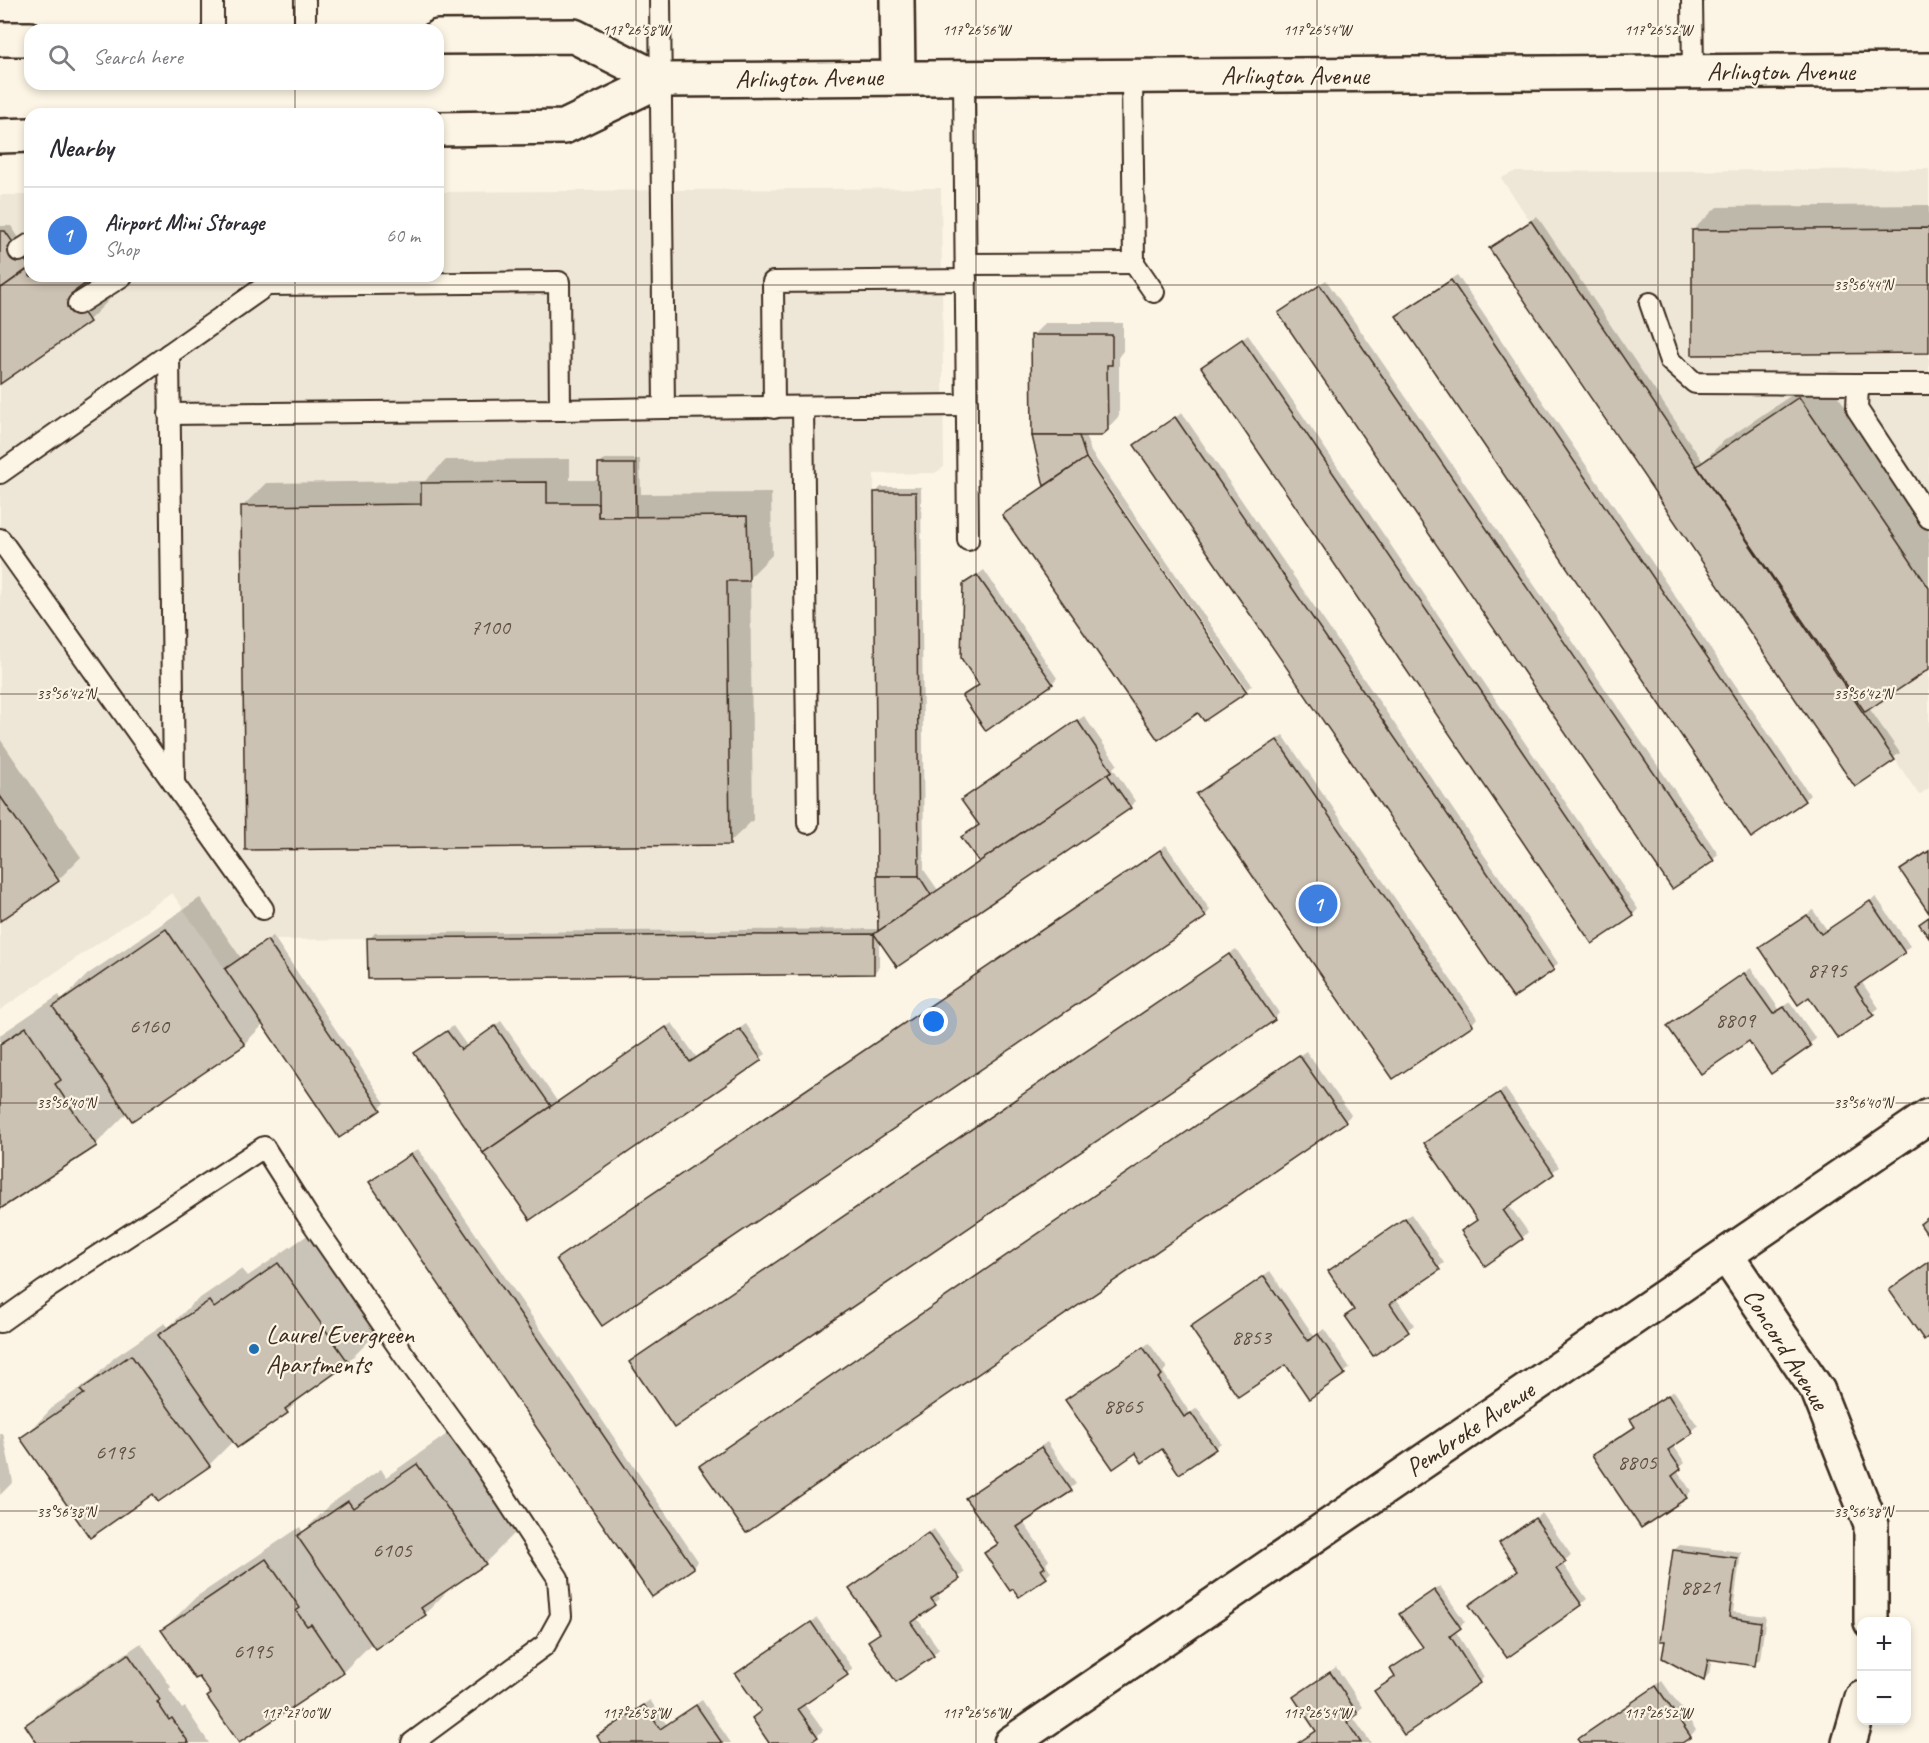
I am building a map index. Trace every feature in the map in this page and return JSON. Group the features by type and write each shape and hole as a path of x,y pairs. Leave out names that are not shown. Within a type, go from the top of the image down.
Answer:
{"main road":[{"path":"897,0 898,77"},
{"name":"Arlington Avenue","path":"444,37 574,36 661,80"},
{"path":"0,39 24,39"},
{"name":"Arlington Avenue","path":"444,129 564,127 661,80 1929,70"},
{"path":"0,136 24,135"},
{"name":"Pembroke Avenue","path":"1011,1743 1929,1116"},
{"name":"Concord Avenue","path":"1726,1254 1818,1391 1871,1524 1871,1617"},
{"path":"1849,1743 1857,1715"}],"lane":[{"path":"213,0 213,24"},
{"path":"305,0 305,24"},
{"path":"660,0 664,408"},
{"path":"1692,0 1693,72"},
{"path":"1132,76 1134,263 1154,292"},
{"path":"964,77 968,540"},
{"path":"774,408 773,282 1134,263"},
{"path":"78,304 113,282"},
{"path":"0,473 267,285 559,282 560,410"},
{"path":"1650,303 1670,361 1695,383 1929,384"},
{"path":"169,354 174,784"},
{"path":"1858,384 1857,409 1929,518"},
{"path":"169,414 967,405"},
{"path":"803,407 808,823"},
{"path":"0,539 263,909"},
{"path":"0,1322 45,1290 264,1147 307,1215 484,1465 558,1578 561,1616 545,1645 412,1743"}],"shaded area":[{"path":"1929,169 1929,788 1919,795 1501,178 1514,172"},
{"path":"941,188 944,467 935,473 874,474 878,931 874,934 268,940 225,969 172,893 0,1010 0,195 24,195 24,282 444,282 444,192"}],"building":[{"path":"1531,221 1895,760 1855,787 1489,248"},
{"path":"1929,228 1929,353 1692,355 1692,230"},
{"path":"0,231 5,231 24,258 24,271 0,289"},
{"path":"24,272 24,282 88,282 71,294 90,322 0,384 0,289"},
{"path":"1451,280 1805,801 1751,838 1396,316"},
{"path":"1320,285 1714,861 1672,889 1278,313"},
{"path":"1031,335 1112,335 1112,365 1107,365 1108,430 1101,436 1032,436"},
{"path":"1242,339 1634,916 1592,944 1201,367"},
{"path":"1799,397 1929,588 1929,669 1865,712 1697,466"},
{"path":"1175,417 1554,970 1513,998 1134,445"},
{"path":"1032,436 1079,436 1086,458 1044,486"},
{"path":"1086,458 1247,692 1204,721 1198,713 1158,740 1002,515"},
{"path":"598,464 635,464 636,517 598,517"},
{"path":"547,482 547,503 598,503 598,517 747,516 749,581 727,581 730,845 245,850 241,506 421,504 421,483"},
{"path":"874,492 916,492 919,876 877,876"},
{"path":"977,575 1053,684 986,731 962,696 979,685 961,658 963,584"},
{"path":"1077,720 1112,771 979,862 961,837 979,825 961,800"},
{"path":"1277,740 1473,1025 1393,1079 1196,794"},
{"path":"1107,774 1131,808 897,967 874,934"},
{"path":"0,796 59,881 0,921"},
{"path":"1160,850 1206,917 602,1326 556,1259"},
{"path":"1929,851 1929,913 1900,870"},
{"path":"877,876 919,876 931,895 878,931"},
{"path":"1870,901 1905,953 1855,987 1874,1015 1838,1039 1809,997 1798,1005 1759,947 1807,915 1821,934"},
{"path":"1929,917 1929,938 1919,924"},
{"path":"166,929 245,1045 132,1121 53,1007"},
{"path":"874,934 874,974 368,979 367,938"},
{"path":"267,940 381,1110 339,1138 225,969"},
{"path":"1229,954 1275,1020 674,1428 629,1362"},
{"path":"1744,973 1773,1014 1784,1007 1811,1046 1771,1074 1749,1041 1701,1074 1667,1026"},
{"path":"495,1026 551,1106 483,1153 414,1053 447,1031 461,1050"},
{"path":"26,1027 61,1080 55,1084 97,1146 0,1209 0,1044"},
{"path":"666,1027 690,1062 740,1029 762,1060 530,1220 483,1153"},
{"path":"1299,1055 1346,1122 746,1533 699,1466"},
{"path":"1499,1093 1554,1174 1503,1210 1523,1239 1485,1266 1461,1231 1477,1220 1424,1143"},
{"path":"411,1154 694,1568 652,1597 369,1182"},
{"path":"1929,1217 1929,1237 1920,1224"},
{"path":"1405,1218 1440,1270 1390,1304 1409,1332 1373,1356 1345,1316 1354,1310 1328,1271"},
{"path":"1929,1262 1929,1336 1924,1340 1889,1290"},
{"name":"Laurel Evergreen Apartments","path":"278,1263 349,1363 285,1409 288,1413 237,1448 158,1335 209,1301 214,1308"},
{"path":"1264,1276 1308,1341 1318,1334 1345,1374 1309,1399 1286,1365 1238,1397 1190,1327"},
{"path":"1143,1347 1162,1375 1158,1378 1184,1417 1191,1413 1216,1449 1179,1474 1162,1449 1142,1463 1136,1453 1113,1469 1065,1400"},
{"path":"131,1355 210,1466 158,1502 153,1494 90,1538 20,1438 84,1394 80,1390"},
{"path":"1668,1395 1693,1433 1668,1450 1681,1469 1672,1476 1687,1498 1641,1528 1592,1455 1635,1427 1630,1419"},
{"path":"1041,1447 1072,1491 1017,1527 1045,1567 1041,1570 1047,1578 1019,1597 1013,1589 1010,1591 984,1553 998,1544 965,1498"},
{"path":"417,1464 486,1564 421,1608 426,1615 375,1649 297,1536 348,1501 353,1508"},
{"path":"1535,1518 1566,1562 1556,1569 1582,1605 1507,1658 1469,1605 1518,1571 1499,1543"},
{"path":"928,1533 960,1579 931,1599 936,1605 911,1623 934,1656 896,1682 868,1641 880,1633 849,1589"},
{"path":"1673,1550 1737,1558 1729,1617 1761,1622 1755,1666 1708,1659 1704,1681 1662,1658 1665,1641 1660,1641"},
{"path":"266,1559 300,1608 296,1611 307,1626 311,1624 344,1673 239,1743 207,1697 211,1694 199,1677 195,1679 161,1630"},
{"path":"1434,1590 1461,1628 1450,1636 1480,1683 1404,1735 1374,1691 1395,1677 1390,1669 1423,1647 1399,1614"},
{"path":"811,1622 848,1675 798,1709 818,1737 809,1743 769,1743 752,1718 761,1711 735,1674"},
{"path":"128,1654 160,1700 157,1702 169,1720 172,1718 189,1743 37,1743 25,1725"},
{"path":"1330,1672 1358,1714 1347,1722 1361,1743 1298,1743 1316,1731 1293,1697"},
{"path":"1656,1686 1691,1737 1682,1743 1581,1743 1578,1739"},
{"path":"644,1705 660,1729 696,1705 722,1743 601,1743 597,1736"}],"place":[{"name":"Airport Mini Storage","path":"1318,904"},
{"name":"Laurel Evergreen Apartments","path":"254,1349"}]}
